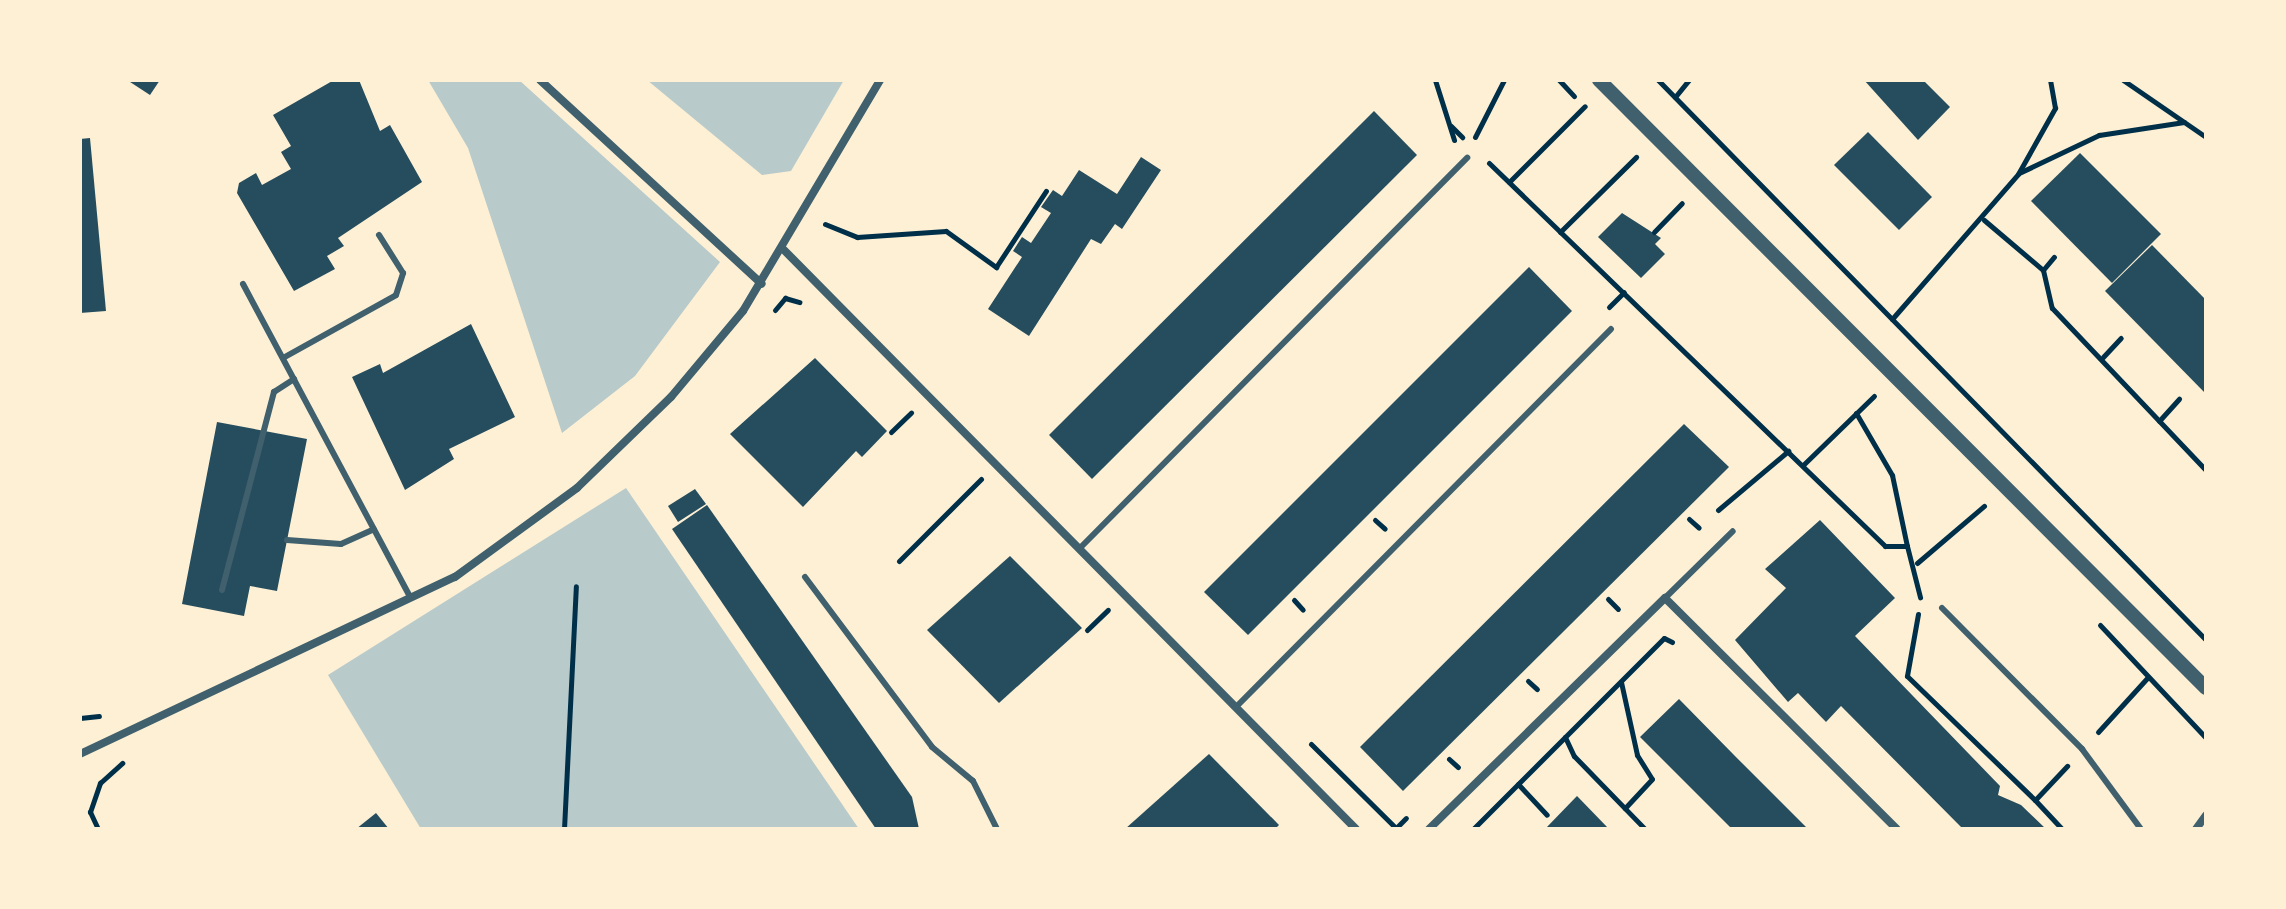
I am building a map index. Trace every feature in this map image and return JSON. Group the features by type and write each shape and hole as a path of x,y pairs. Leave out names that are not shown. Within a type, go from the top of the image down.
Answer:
{"street":[{"path":"540,80 762,284"},
{"path":"80,754 411,598 512,541 577,488 671,397 762,284 880,80"},
{"path":"1599,80 2206,688"},
{"path":"784,250 1082,546 1356,829"},
{"path":"1429,829 1665,598 1897,829"},
{"path":"2196,829 2206,815"}],"lane":[{"path":"1082,546 1467,158"},
{"path":"283,358 396,295 403,273 379,235"},
{"path":"243,284 411,598"},
{"path":"1237,706 1611,329"},
{"path":"222,590 274,392 294,379"},
{"path":"287,540 341,544 374,529"},
{"path":"1665,598 1733,531"},
{"path":"805,577 932,747 973,781 997,829"},
{"path":"1942,608 2082,749 2141,829"}],"path":[{"path":"1435,80 1454,141 1444,152"},
{"path":"1451,126 1471,145 1504,80"},
{"path":"1658,80 2206,640"},
{"path":"1675,97 1689,80"},
{"path":"1892,319 1984,220 2018,174 2055,108 2050,80"},
{"path":"2123,80 2206,137"},
{"path":"1509,182 1585,106"},
{"path":"2018,174 2099,135 2184,122"},
{"path":"1480,155 1885,546 1907,546"},
{"path":"1560,232 1636,157"},
{"path":"825,224 857,237 946,231 996,267 1046,191"},
{"path":"1654,232 1682,203"},
{"path":"1984,220 2043,270 2052,308 2103,357 2206,470"},
{"path":"2043,270 2054,257"},
{"path":"769,317 785,298 814,306"},
{"path":"2103,357 2121,338"},
{"path":"1803,465 1874,396"},
{"path":"905,399 924,419"},
{"path":"2159,421 2179,399"},
{"path":"891,432 915,410"},
{"path":"1856,413 1892,475 1907,546 1917,563 1916,645 1907,676 2035,800"},
{"path":"1712,516 1788,451"},
{"path":"972,469 992,490"},
{"path":"899,561 982,479"},
{"path":"1917,563 1984,506"},
{"path":"1689,519 1699,528"},
{"path":"1690,537 1705,522"},
{"path":"564,829 576,586"},
{"path":"1098,598 1119,620"},
{"path":"1608,599 1618,609"},
{"path":"1608,619 1627,599"},
{"path":"1294,600 1304,611"},
{"path":"1087,630 1108,609"},
{"path":"1473,829 1664,638 1679,646"},
{"path":"2133,694 2148,677"},
{"path":"1525,700 1547,679"},
{"path":"1528,681 1537,689"},
{"path":"1621,681 1637,755 1652,779 1625,808"},
{"path":"1298,732 1396,828 1417,808"},
{"path":"1565,737 1645,829"},
{"path":"1448,777 1469,755"},
{"path":"1449,759 1458,767"},
{"path":"98,829 90,812 100,783 121,764"},
{"path":"1518,784 1547,815"}],"shaded area":[{"path":"428,80 519,80 720,262 635,376 562,433 468,148"},
{"path":"647,80 844,80 791,171 762,175"},
{"path":"626,488 859,829 421,829 328,675"}],"building":[{"path":"127,80 160,80 150,95"},
{"path":"334,80 359,80 380,131 390,125 422,182 338,238 344,246 327,256 335,269 294,291 237,193 239,183 256,173 262,185 291,169 281,152 291,146 273,115"},
{"path":"1864,80 1923,80 1950,107 1918,140"},
{"path":"1374,111 1417,155 1092,479 1049,435"},
{"path":"1868,132 1932,197 1899,230 1834,165"},
{"path":"90,138 106,311 80,313 80,139"},
{"path":"2080,153 2161,234 2112,283 2031,201"},
{"path":"1141,157 1161,170 1122,229 1115,224 1101,244 1091,239 1029,336 988,309 1022,257 1013,251 1022,237 1031,243 1051,213 1041,207 1053,190 1062,196 1079,170 1117,194"},
{"path":"1622,213 1661,238 1655,244 1665,254 1641,278 1598,237"},
{"path":"2152,245 2206,300 2206,394 2105,291"},
{"path":"1529,267 1572,311 1248,635 1204,592"},
{"path":"471,324 515,417 449,449 454,459 405,490 352,377 380,364 383,373"},
{"path":"815,358 887,431 862,457 856,451 803,507 730,434"},
{"path":"217,422 307,439 277,591 250,586 244,616 182,604"},
{"path":"1684,424 1729,467 1403,791 1360,747"},
{"path":"695,489 706,504 678,522 668,506"},
{"path":"707,505 912,797 919,829 876,829 672,529"},
{"path":"1820,520 1895,598 1855,636 2000,786 1998,795 2021,805 2046,829 1963,829 1841,706 1826,722 1798,693 1788,702 1735,640 1786,588 1765,569"},
{"path":"1010,556 1082,628 999,703 927,630"},
{"path":"1679,699 1808,829 1732,829 1640,737"},
{"path":"1209,754 1279,825 1275,829 1125,829"},
{"path":"1577,796 1609,829 1545,829"},
{"path":"376,813 389,829 356,829"}]}
